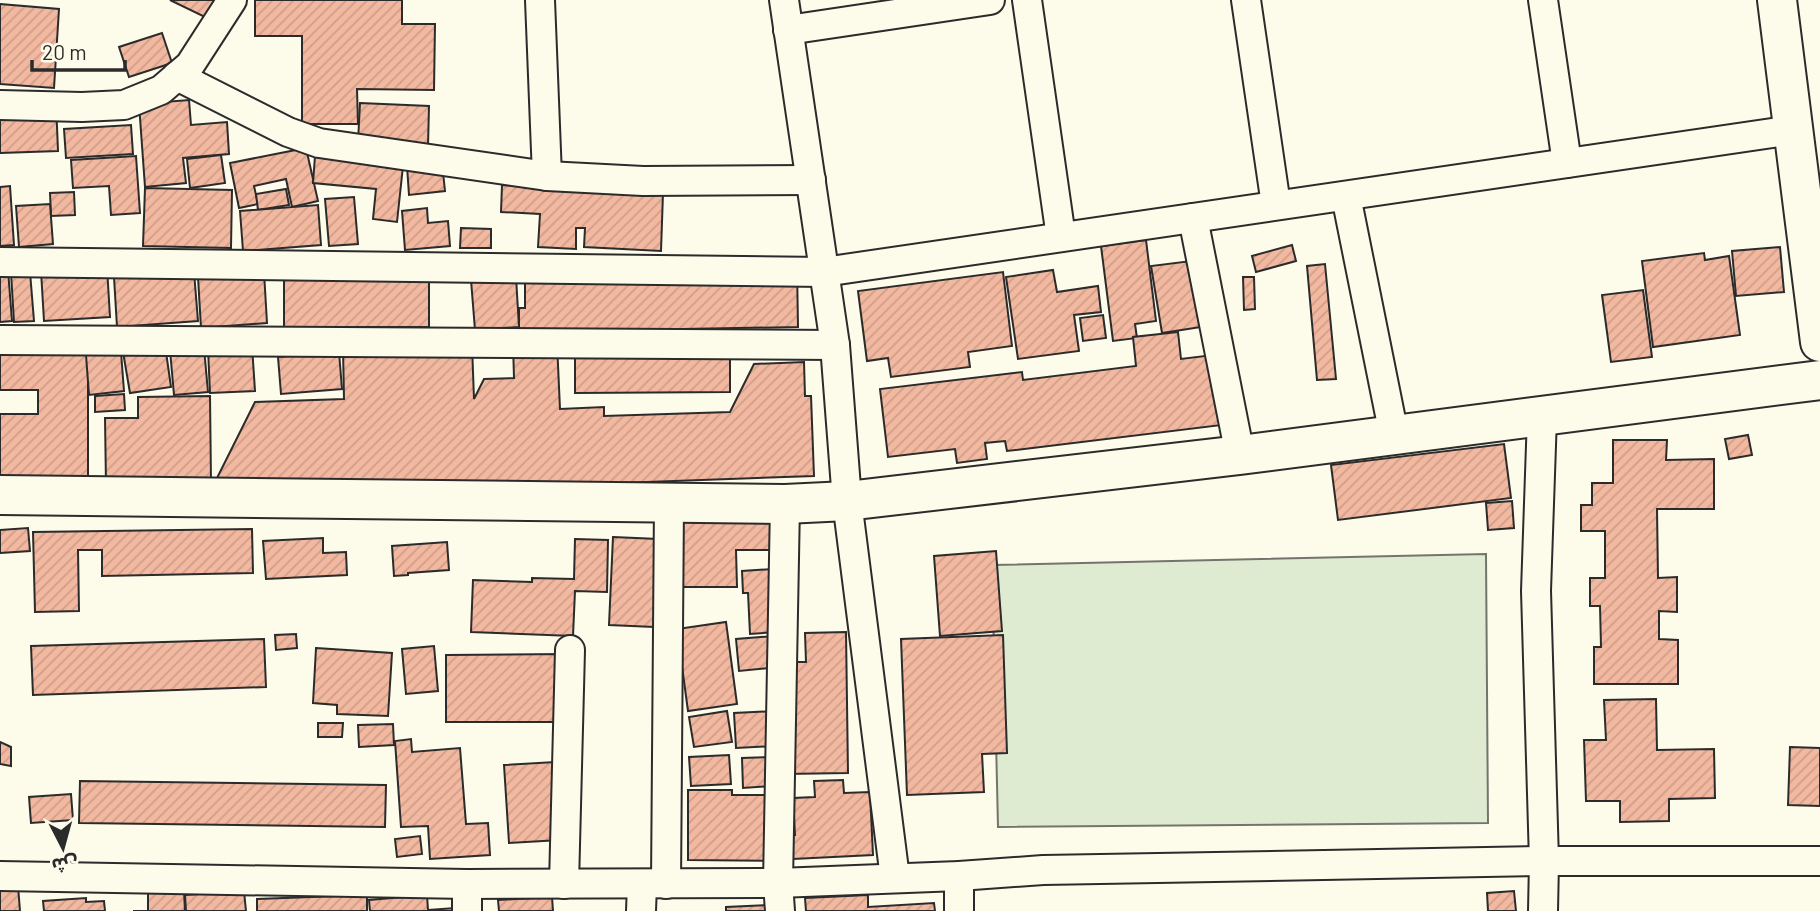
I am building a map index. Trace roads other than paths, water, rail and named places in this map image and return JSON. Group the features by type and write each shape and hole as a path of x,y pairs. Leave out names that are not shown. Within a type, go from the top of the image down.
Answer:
{"street":[{"path":"0,105 124,105 161,90 190,65 232,0"},
{"path":"540,0 547,176"},
{"path":"784,0 835,345 847,501 895,878"},
{"path":"789,30 990,0"},
{"path":"1027,0 1061,237"},
{"path":"1246,0 1276,205"},
{"path":"1543,0 1567,163"},
{"path":"1777,0 1820,342"},
{"path":"177,76 288,132 319,143 547,176 643,181 811,180"},
{"path":"0,262 824,272 1793,130"},
{"path":"1346,195 1394,435"},
{"path":"1193,218 1240,455"},
{"path":"0,340 835,345"},
{"path":"0,495 785,504 847,501 1240,455 1820,380"},
{"path":"1542,416 1536,591 1544,860 1543,911"},
{"path":"650,893 669,502"},
{"path":"780,911 778,883 785,504"},
{"path":"564,884 570,650"},
{"path":"0,876 467,898 564,884 650,893 778,883 1043,870 1544,860 1820,861"},
{"path":"958,911 959,876"}]}
